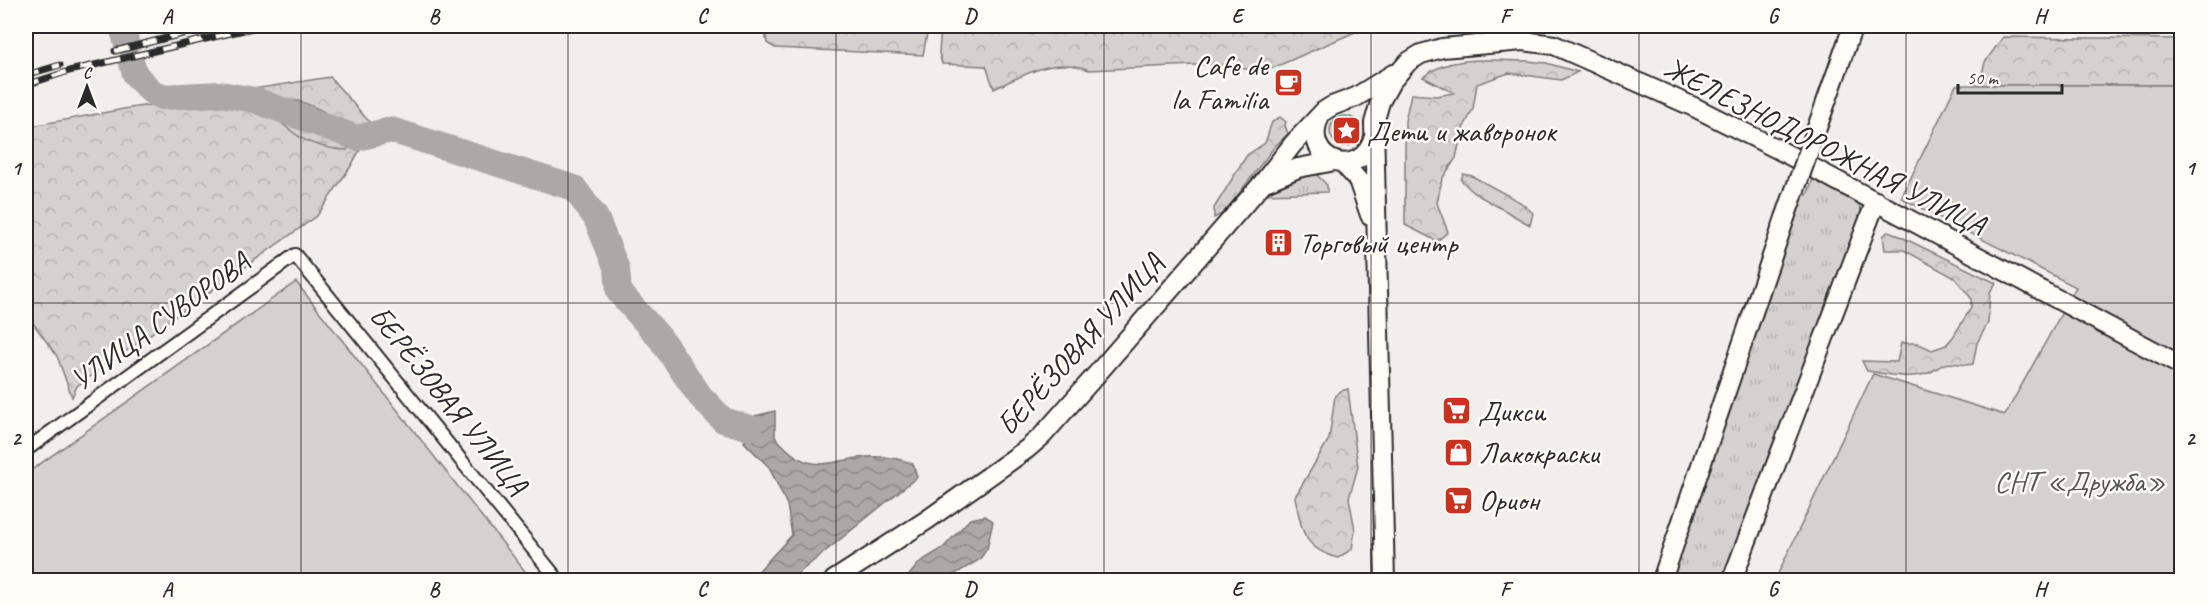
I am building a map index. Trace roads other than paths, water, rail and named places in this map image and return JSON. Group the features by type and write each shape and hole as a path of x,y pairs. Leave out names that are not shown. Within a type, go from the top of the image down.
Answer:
{"street":[{"path":"1662,580 1853,26"},
{"name":"ЖЕЛЕЗНОДОРОЖНАЯ УЛИЦА","path":"1374,130 1382,96 1400,70 1416,56 1442,48 1522,41 1554,45 1694,107 1876,201 2181,366"},
{"path":"1378,243 1361,187 1339,162 1322,153 1315,136 1318,118 1328,108 1342,104 1400,70"},
{"path":"1342,104 1358,106 1365,112 1374,130 1385,580"},
{"name":"БЕРЁЗОВАЯ УЛИЦА","path":"834,580 927,520 1018,456 1042,436 1261,185 1293,144 1318,118"},
{"path":"1261,185 1292,170 1358,160 1372,146 1374,130"},
{"path":"1732,580 1876,201"},
{"name":"БЕРЁЗОВАЯ УЛИЦА","path":"295,255 558,580"},
{"name":"УЛИЦА СУВОРОВА","path":"26,450 295,255"}],"water":[{"path":"775,411 775,437 798,458 821,464 865,457 893,458 913,464 917,477 790,580 750,580 792,535 787,505 769,467 744,442 755,416"},
{"path":"985,516 993,521 987,549 979,560 945,580 905,580 920,562 943,548 970,519"}],"waterway":[{"path":"122,26 126,41"},
{"path":"131,61 135,74 141,81 152,92 162,97 220,94 255,100 357,138 391,130 574,188 596,218 617,269 619,292 660,338 700,396 723,420 750,428"}],"railway":[{"path":"26,85 69,71 261,26"},
{"path":"115,51 206,28"},
{"path":"26,75 60,65"}],"place":[{"name":"Cafe de la Familia","path":"1289,82"},
{"name":"Дети и жаворонок","path":"1346,131"},
{"name":"Торговый центр","path":"1278,243"},
{"name":"Дикси","path":"1457,411"},
{"name":"Лакокраски","path":"1458,453"},
{"name":"Орион","path":"1458,500"}],"park label":[{"name":"СНТ «Дружба»","path":"2080,481"}]}
